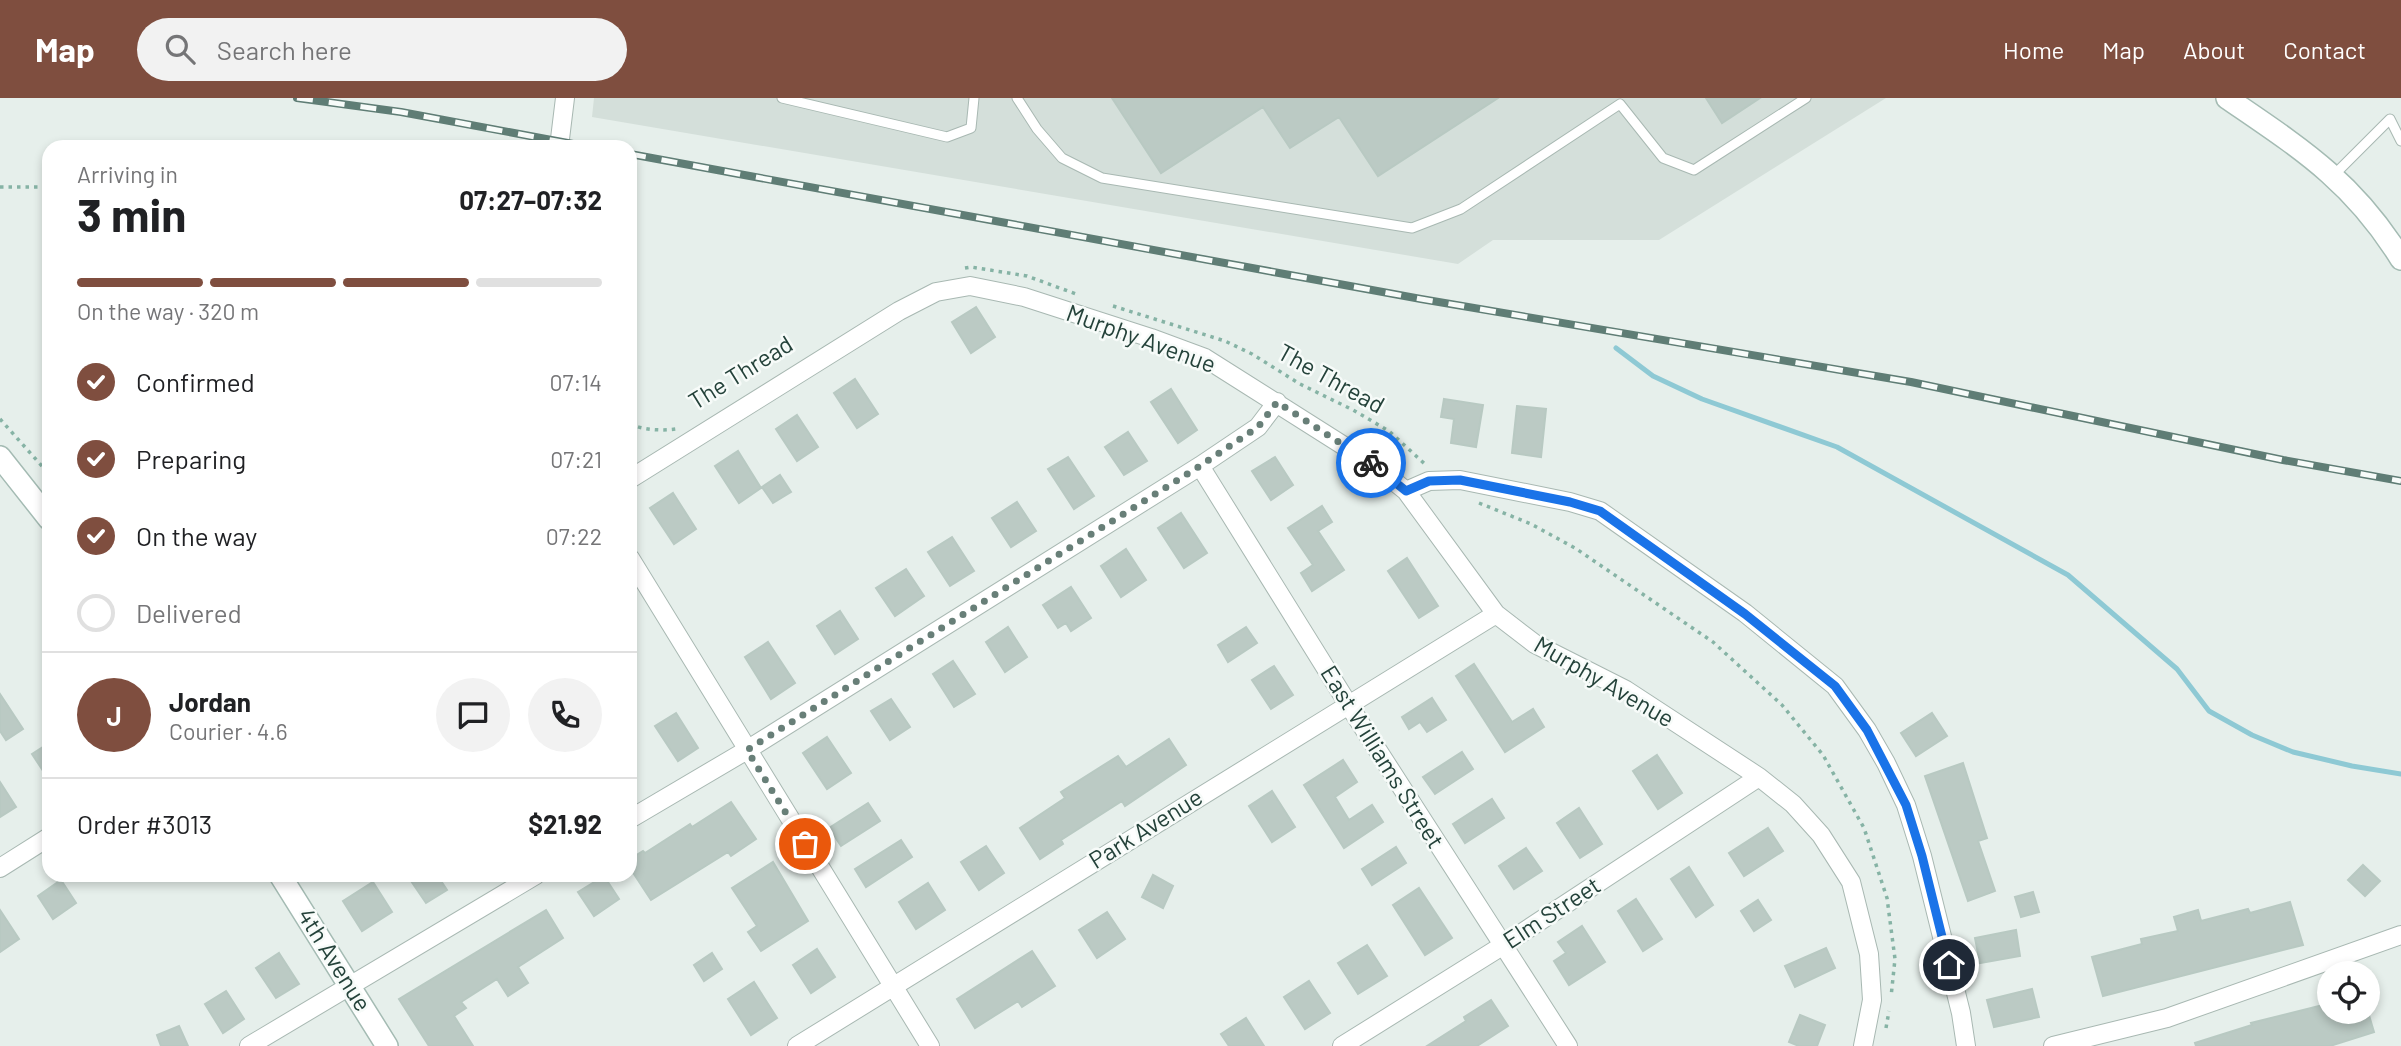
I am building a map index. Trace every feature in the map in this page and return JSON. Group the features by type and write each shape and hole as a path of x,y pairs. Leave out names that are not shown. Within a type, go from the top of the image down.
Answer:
{"street":[{"path":"560,140 565,98"},
{"path":"2227,98 2309,154 2334,175 2372,217 2401,259"},
{"name":"Murphy Avenue","path":"637,475 899,311 936,292 970,286 1024,297 1205,358 1374,465 1406,491 1496,614 1535,644 1626,690 1759,777 1793,804 1821,835 1851,882 1869,954 1872,1000 1863,1046"},
{"path":"637,815 747,750 1200,466 1258,427 1277,402"},
{"path":"0,457 42,510"},
{"name":"East Williams Street","path":"1200,466 1348,704 1568,1046"},
{"path":"1406,491 1429,481 1460,480 1570,502 1600,511 1745,614 1835,686 1867,730 1906,805 1922,856 1961,1013 1966,1046"},
{"path":"637,569 930,1046"},
{"name":"Park Avenue","path":"797,1046 1496,614"},
{"name":"Elm Street","path":"1342,1046 1502,946 1759,777"},
{"path":"0,867 42,841"},
{"name":"4th Avenue","path":"285,882 387,1046"},
{"path":"248,1046 524,882"},
{"path":"2053,1046 2166,1018 2401,936"}],"lane":[{"path":"782,98 947,137 971,128 974,98"},
{"path":"1017,98 1037,129 1062,158 1102,178 1412,228 1461,209 1620,104 1663,158 1694,170 1807,98"},
{"path":"2334,175 2390,119 2401,141"}],"path":[{"path":"0,187 42,187"},
{"path":"956,270 971,267 1027,276 1079,295"},
{"name":"The Thread","path":"1104,303 1213,337 1252,354 1300,384 1389,431 1442,481"},
{"path":"0,419 42,466"},
{"name":"The Thread","path":"637,425 662,430 683,429"},
{"path":"1472,500 1531,524 1575,548 1713,642 1782,705 1823,755 1864,828 1887,898 1895,959 1884,1033"}],"shaded area":[{"path":"594,98 1886,98 1659,240 1493,240 1458,264 592,117"}],"building":[{"path":"1112,98 1498,98 1378,176 1339,117 1290,148 1263,107 1161,173"},
{"path":"1706,98 1760,98 1722,123"},
{"path":"976,307 995,337 971,353 952,322"},
{"path":"855,379 878,414 857,428 834,393"},
{"path":"1171,389 1197,430 1178,443 1151,402"},
{"path":"1444,399 1483,405 1476,447 1451,443 1454,419 1441,417"},
{"path":"1517,406 1546,409 1541,457 1512,453"},
{"path":"797,415 818,447 797,461 776,429"},
{"path":"1128,432 1147,461 1124,475 1105,447"},
{"path":"738,451 761,488 739,503 715,466"},
{"path":"1068,457 1094,496 1074,509 1048,469"},
{"path":"1275,457 1293,485 1271,500 1252,471"},
{"path":"780,475 791,492 773,503 762,487"},
{"path":"673,493 696,529 674,544 650,508"},
{"path":"1017,502 1036,531 1011,547 992,518"},
{"path":"1322,506 1332,522 1318,531 1344,570 1312,591 1301,573 1313,565 1288,528"},
{"path":"1181,513 1207,553 1184,568 1158,528"},
{"path":"952,537 974,571 950,586 928,552"},
{"path":"1126,549 1146,580 1121,597 1101,566"},
{"path":"1407,558 1438,606 1419,618 1388,571"},
{"path":"906,569 924,596 895,616 876,588"},
{"path":"1071,587 1091,618 1071,631 1066,623 1058,628 1043,605"},
{"path":"840,611 858,639 835,654 817,626"},
{"path":"1008,627 1027,657 1005,672 986,642"},
{"path":"1246,627 1257,643 1228,662 1218,645"},
{"path":"768,642 795,683 771,699 745,657"},
{"path":"953,661 975,694 954,707 933,674"},
{"path":"1474,664 1512,722 1533,709 1544,727 1505,752 1456,676"},
{"path":"1274,666 1293,695 1271,709 1252,680"},
{"path":"0,694 23,729 6,740 0,731"},
{"path":"1432,698 1446,720 1427,732 1420,722 1409,729 1402,717"},
{"path":"891,699 910,727 890,740 871,711"},
{"path":"676,713 698,748 678,761 655,726"},
{"path":"1932,713 1947,736 1916,756 1901,733"},
{"path":"827,737 851,773 827,789 803,753"},
{"path":"1169,739 1186,765 1125,806 1122,801 1061,840 1063,844 1040,859 1020,828 1065,798 1061,792 1118,756 1126,767"},
{"path":"42,748 42,769 32,754"},
{"path":"1462,752 1473,769 1435,794 1423,777"},
{"path":"1657,755 1682,793 1658,809 1633,771"},
{"path":"1343,760 1357,782 1335,797 1349,820 1372,805 1383,822 1344,848 1304,785"},
{"path":"1963,763 1987,838 1978,841 1995,891 1968,901 1925,776"},
{"path":"0,782 16,807 0,817"},
{"path":"1272,791 1295,827 1272,842 1249,806"},
{"path":"1492,799 1504,818 1465,843 1453,824"},
{"path":"731,802 756,839 731,856 728,852 651,900 637,879 637,855 643,851 645,853 690,824 692,827"},
{"path":"868,803 880,821 841,846 829,828"},
{"path":"1579,808 1602,844 1580,858 1557,823"},
{"path":"1768,828 1783,851 1744,876 1729,853"},
{"path":"901,840 912,857 866,887 855,869"},
{"path":"986,846 1004,873 979,890 961,862"},
{"path":"1396,847 1406,863 1372,885 1362,869"},
{"path":"1526,848 1542,871 1514,889 1499,866"},
{"path":"773,862 808,921 761,951 748,932 757,926 732,888"},
{"path":"2363,865 2380,881 2365,896 2348,880"},
{"path":"1689,867 1713,905 1696,917 1671,879"},
{"path":"1153,875 1173,886 1163,908 1142,897"},
{"path":"62,882 76,903 53,919 38,896"},
{"path":"373,882 392,912 362,931 343,901"},
{"path":"412,882 442,882 447,890 426,903"},
{"path":"594,882 608,882 619,899 594,916 578,892"},
{"path":"928,883 945,910 916,929 899,902"},
{"path":"1419,888 1452,938 1425,955 1393,905"},
{"path":"2033,892 2039,912 2021,917 2015,897"},
{"path":"1636,899 1662,939 1643,951 1618,911"},
{"path":"1758,900 1771,920 1754,931 1741,911"},
{"path":"2290,902 2303,945 2103,996 2092,957 2142,944 2141,939 2178,931 2174,917 2198,910 2201,921 2248,909 2250,913"},
{"path":"0,910 19,939 0,952"},
{"path":"546,910 563,938 518,967 528,983 508,996 497,979 461,1002 466,1008 454,1016 473,1046 429,1046 399,999"},
{"path":"1107,912 1125,939 1097,958 1079,930"},
{"path":"1582,926 1605,962 1569,985 1554,961 1566,953 1558,942"},
{"path":"2016,930 2020,956 1980,963 1975,938"},
{"path":"1367,945 1387,976 1358,994 1338,963"},
{"path":"1826,948 1835,968 1795,987 1785,966"},
{"path":"817,949 835,977 811,993 793,965"},
{"path":"1032,951 1055,986 1022,1007 1018,1001 975,1028 957,999"},
{"path":"279,953 299,984 276,998 256,968"},
{"path":"712,953 722,969 704,981 694,965"},
{"path":"1309,981 1330,1013 1305,1029 1284,997"},
{"path":"754,982 777,1018 751,1035 728,999"},
{"path":"2032,989 2039,1017 1994,1027 1987,1000"},
{"path":"226,991 244,1019 223,1033 205,1004"},
{"path":"1491,1000 1508,1026 1477,1046 1427,1046 1466,1021 1464,1017"},
{"path":"2317,1006 2317,1024 2372,1024 2374,1032 2330,1046 2196,1046 2195,1043 2252,1025 2251,1023"},
{"path":"1800,1015 1825,1025 1817,1046 1799,1046 1789,1042"},
{"path":"1246,1018 1264,1046 1229,1046 1221,1034"},
{"path":"179,1026 188,1046 161,1046 157,1035"}],"waterway":[{"path":"1616,348 1653,376 1702,399 1837,447 2068,575 2177,669 2209,711 2252,735 2293,752 2401,774"}],"railway":[{"path":"297,98 401,112 551,140"},
{"path":"637,155 1421,299 1911,382 2283,460 2401,481"}],"way so far":[{"path":"805,844 747,750 1200,466 1258,427 1277,402 1371,463"}],"route":[{"path":"1371,463 1406,491 1429,481 1460,480 1570,502 1600,511 1745,614 1835,686 1867,730 1906,805 1922,856 1949,965"}]}
